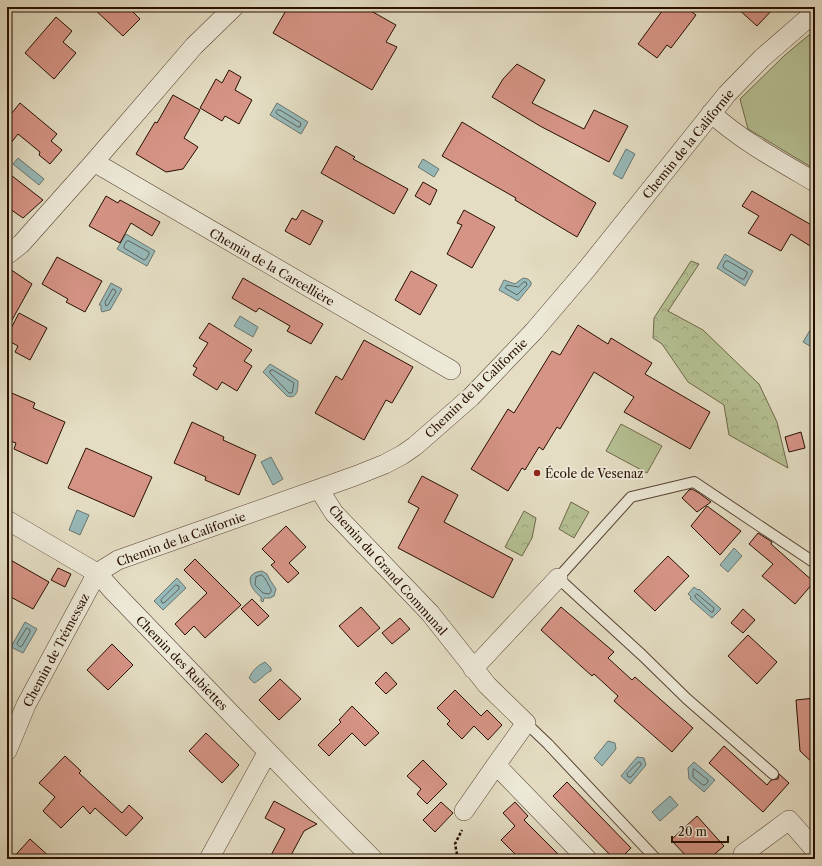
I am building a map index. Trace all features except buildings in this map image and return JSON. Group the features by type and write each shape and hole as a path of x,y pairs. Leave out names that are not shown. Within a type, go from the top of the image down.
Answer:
{"street":[{"path":"7,256 21,244 194,46 234,7"},
{"name":"Chemin de la Californie","path":"97,573 118,560 319,489 379,466 402,455 415,446 465,402 545,319 727,94 762,58 815,12"},
{"path":"711,113 731,131 815,182"},
{"name":"Chemin de la Carcellière","path":"94,162 344,309 452,370"},
{"name":"Chemin du Grand Communal","path":"319,489 334,513 430,613 486,685 526,723"},
{"path":"7,520 97,573"},
{"name":"Chemin de Trémessaz","path":"7,751 26,705 97,573"},
{"name":"Chemin des Rubiettes","path":"97,573 113,592 260,743 267,753 373,859"},
{"path":"473,669 558,578"},
{"path":"464,811 526,723"},
{"path":"209,859 267,753"},
{"path":"496,765 587,859"},
{"path":"743,854 789,820 815,850"}],"lane":[{"path":"773,774 687,699 642,655 558,578 631,497 694,482 815,564"},
{"path":"526,723 548,744 656,859"}],"path":[{"path":"455,859 457,854 455,844 467,819 464,811"}],"green space":[{"path":"815,30 815,160 811,167 748,129 740,99 785,55"},
{"path":"691,261 699,264 668,311 703,330 759,384 777,422 788,468 729,435 724,405 688,382 662,344 653,338 654,318"},
{"path":"621,424 662,446 647,473 606,451"},
{"path":"571,502 589,512 574,538 559,529"},
{"path":"524,511 536,518 532,538 522,556 505,547"}],"water":[{"path":"277,103 308,122 301,134 270,115"},
{"path":"626,149 635,154 622,179 613,174"},
{"path":"18,158 44,179 39,185 13,164"},
{"path":"423,159 439,169 434,177 418,167"},
{"path":"126,234 155,251 147,266 117,249"},
{"path":"725,254 753,271 745,286 717,268"},
{"path":"523,278 528,279 531,282 531,285 518,301 499,290 504,280 515,284"},
{"path":"111,283 122,289 110,310 102,312 101,305 99,305"},
{"path":"240,316 258,327 253,337 234,326"},
{"path":"815,322 815,349 803,342"},
{"path":"270,364 298,381 297,393 295,395 291,397 287,396 263,372"},
{"path":"271,457 283,479 273,485 261,462"},
{"path":"77,510 89,515 80,535 69,530"},
{"path":"734,548 742,556 728,572 720,565"},
{"path":"262,571 267,574 276,589 274,596 264,598 263,602 261,601 261,597 251,586 250,582 252,575 256,572"},
{"path":"177,578 186,588 163,610 154,601"},
{"path":"694,587 698,590 699,589 721,609 712,618 690,599 691,597 688,594"},
{"path":"25,622 37,629 23,653 11,647"},
{"path":"265,662 271,668 271,671 254,683 249,678 256,668"},
{"path":"608,741 615,743 616,749 602,766 594,758"},
{"path":"637,757 644,758 646,765 630,784 621,776"},
{"path":"694,762 715,780 704,792 689,779 688,768"},
{"path":"670,796 678,805 660,821 652,812"}],"place":[{"name":"École de Vesenaz","path":"537,473"}]}
